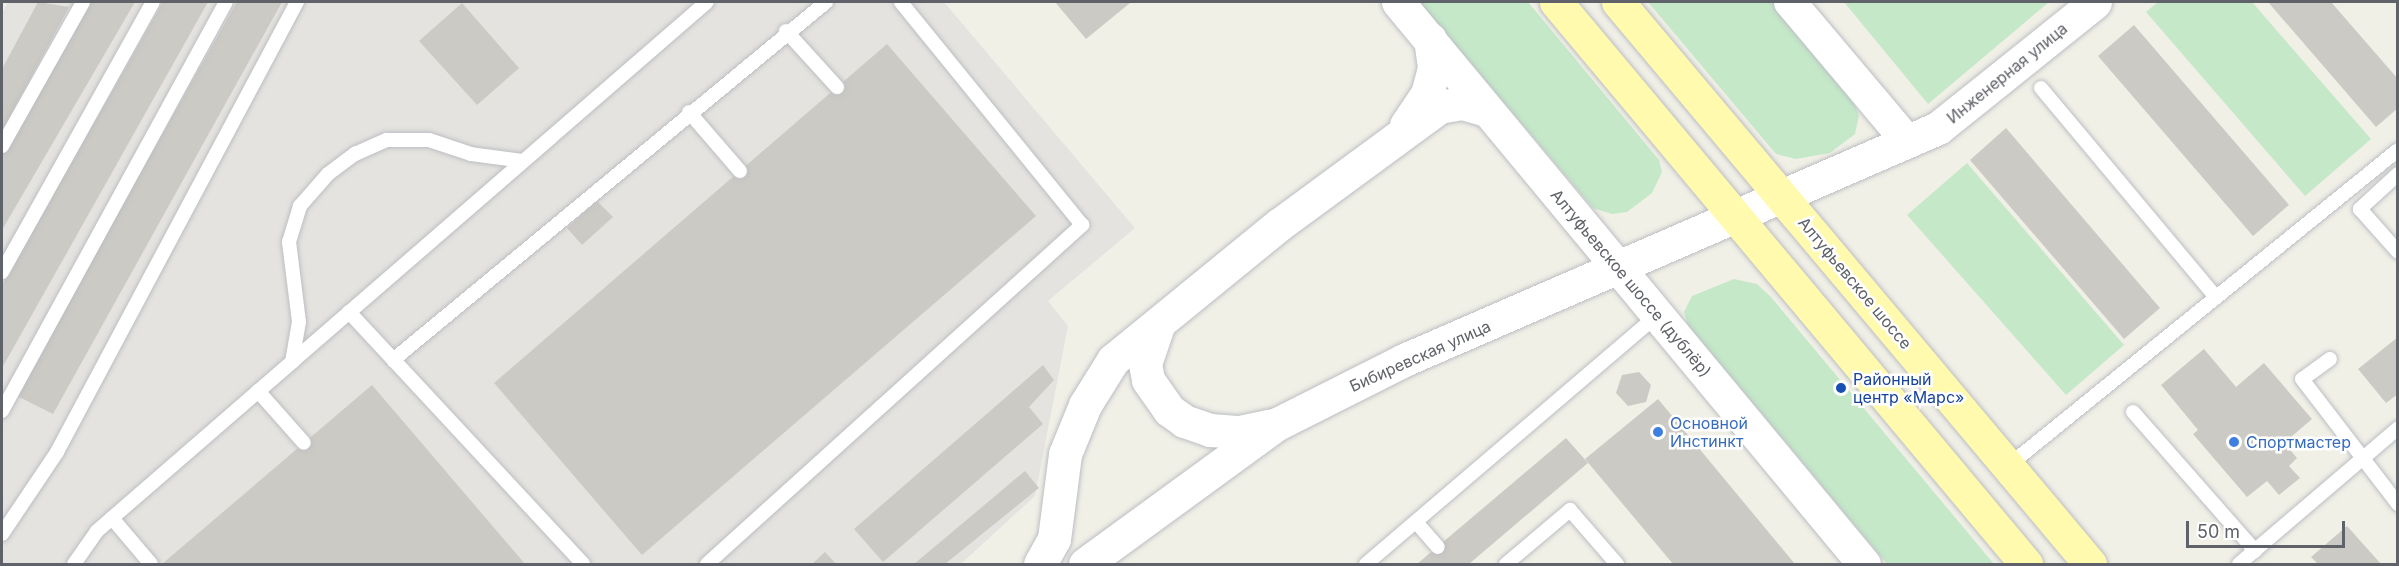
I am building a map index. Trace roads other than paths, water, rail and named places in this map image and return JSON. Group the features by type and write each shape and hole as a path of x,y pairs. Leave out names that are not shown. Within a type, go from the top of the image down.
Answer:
{"main road":[{"name":"Алтуфьевское шоссе (дублёр)","path":"1398,2 1864,564"},
{"path":"1556,2 2026,564"},
{"name":"Алтуфьевское шоссе","path":"1618,2 2090,564"},
{"name":"Инженерная улица","path":"1783,196 1907,141 1959,115 2095,2"},
{"path":"1400,134 1427,94 1434,67 1430,39"},
{"path":"1041,564 1054,538 1065,454 1085,405 1113,360 1161,318 1400,134 1439,107 1462,104 1487,110"},
{"name":"Бибиревская улица","path":"1085,564 1276,424 1404,360 1783,196"},
{"path":"1161,318 1145,364 1148,380 1169,410 1184,421 1210,429 1240,432 1276,424"}],"street":[{"path":"1790,2 1907,141"}],"lane":[{"path":"2,146 83,2"},
{"path":"2,272 153,2"},
{"path":"2,411 226,2"},
{"path":"2,534 57,452 297,2"},
{"path":"74,564 112,518 707,2"},
{"path":"393,360 786,31 826,2"},
{"path":"707,564 1082,225 901,2"},
{"path":"786,31 837,87"},
{"path":"2041,88 2216,297"},
{"path":"689,112 740,171"},
{"path":"292,362 299,322 290,242 300,206 328,174 355,154 387,140 429,140 471,154 523,161"},
{"path":"2008,466 2397,150"},
{"path":"2397,174 2360,209 2397,252"},
{"path":"349,312 583,564"},
{"path":"1366,564 1658,315"},
{"path":"2330,359 2302,379 2360,461 2397,504"},
{"path":"258,391 304,443"},
{"path":"2133,412 2255,551"},
{"path":"2239,564 2397,428"},
{"path":"1506,564 1570,510 1617,564"},
{"path":"112,518 152,564"},
{"path":"1416,522 1438,547"}],"place":[{"name":"Районный центр «Марс»","path":"1841,388"},
{"name":"Основной Инстинкт","path":"1658,432"},
{"name":"Спортмастер","path":"2234,442"}]}
